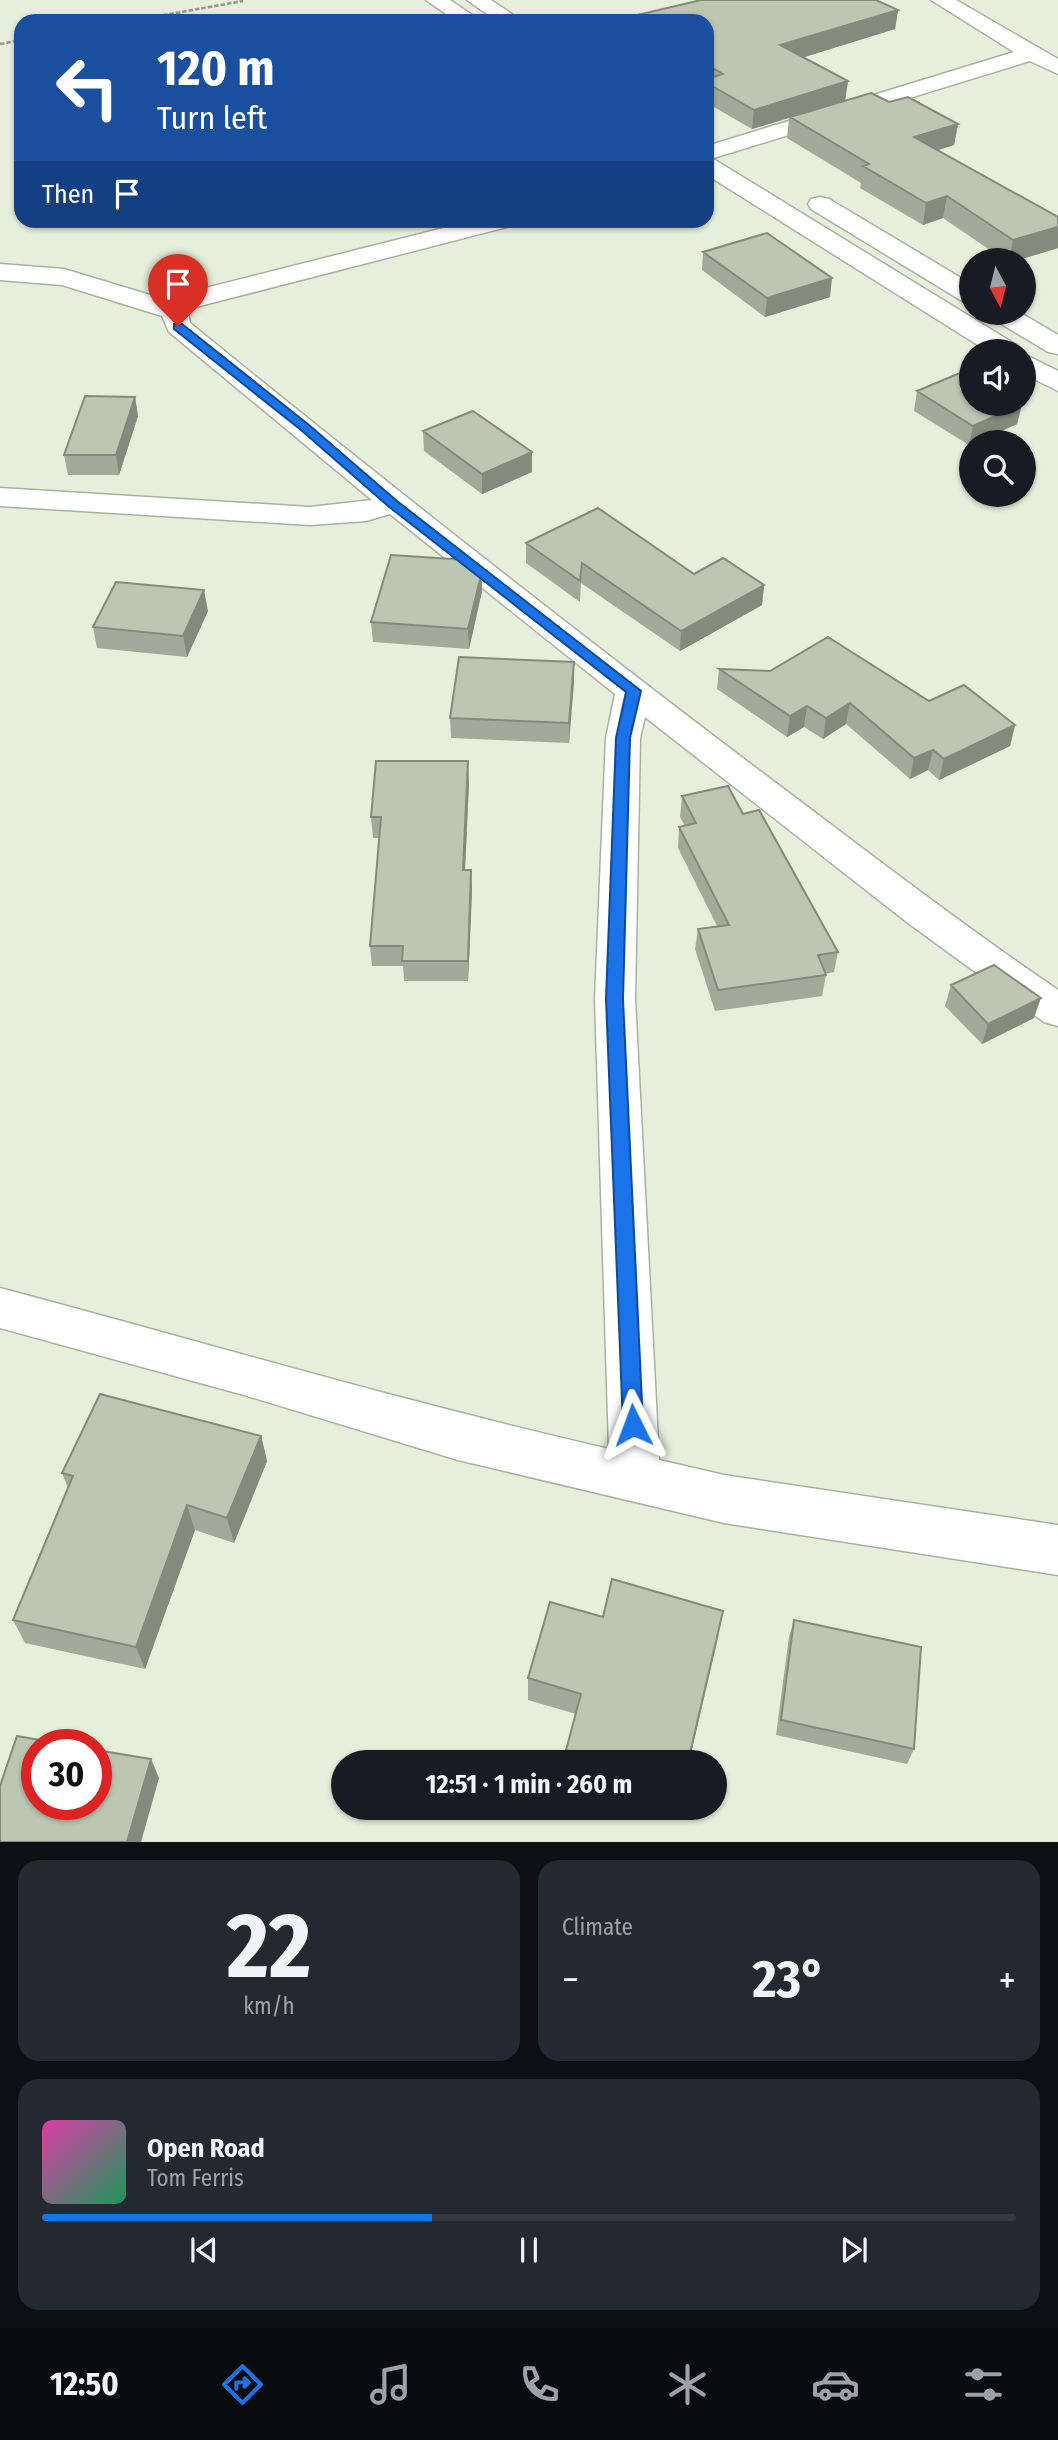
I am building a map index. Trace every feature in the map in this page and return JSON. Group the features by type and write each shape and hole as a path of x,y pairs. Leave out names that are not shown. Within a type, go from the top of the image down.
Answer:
{"street":[{"path":"436,0 459,14"},
{"path":"477,0 500,14"},
{"path":"941,0 1058,68"},
{"path":"714,150 1032,53"},
{"path":"714,152 750,162"},
{"path":"714,152 989,339"},
{"path":"796,190 959,288"},
{"path":"174,311 187,301 474,228"},
{"path":"0,272 65,277 174,311"},
{"path":"174,311 178,326 305,428 392,503 994,967 1058,1011"},
{"path":"1024,326 1058,346"},
{"path":"1036,369 1058,383"},
{"path":"0,497 310,516 366,512 392,503"},
{"path":"634,691 623,738 615,999 635,1478"},
{"path":"0,1308 244,1374 458,1437 724,1499 1058,1550"}],"path":[{"path":"170,14 243,1"}],"building":[{"path":"701,0 876,0 898,10 780,45 848,81 754,110 714,87 714,77 723,74 714,69 714,14 642,14"},
{"path":"871,93 889,102 908,97 958,124 914,137 1058,217 1058,227 1013,240 947,196 926,203 863,166 869,164 790,117"},
{"path":"767,233 832,278 767,298 703,252"},
{"path":"959,374 959,416 995,416 973,426 917,391"},
{"path":"85,396 135,397 116,455 64,455"},
{"path":"473,411 532,452 482,474 423,431"},
{"path":"598,508 694,574 723,558 764,585 681,631 582,563 580,581 526,543"},
{"path":"391,555 468,560 482,571 468,629 371,622"},
{"path":"116,582 204,590 183,636 93,627"},
{"path":"828,637 929,701 964,685 1015,725 944,759 933,750 914,758 850,703 826,718 807,706 790,716 719,669 770,671"},
{"path":"459,657 574,662 569,723 450,718"},
{"path":"376,761 468,761 463,870 471,870 468,961 402,961 403,946 370,946 381,817 371,817"},
{"path":"728,786 743,814 759,810 838,952 818,955 826,975 718,990 698,929 729,925 679,827 696,823 682,796"},
{"path":"994,965 1041,998 988,1024 951,985"},
{"path":"100,1394 261,1436 227,1518 187,1505 136,1647 13,1620 73,1476 62,1473"},
{"path":"612,1579 723,1611 691,1750 566,1750 581,1694 528,1678 550,1602 603,1617"},
{"path":"794,1620 921,1647 914,1749 781,1720"},
{"path":"17,1736 21,1737 21,1820 112,1820 112,1753 151,1759 127,1842 0,1842 0,1786"}],"route":[{"path":"178,326 305,428 392,503 634,691 623,738 615,999 633,1425"}]}
